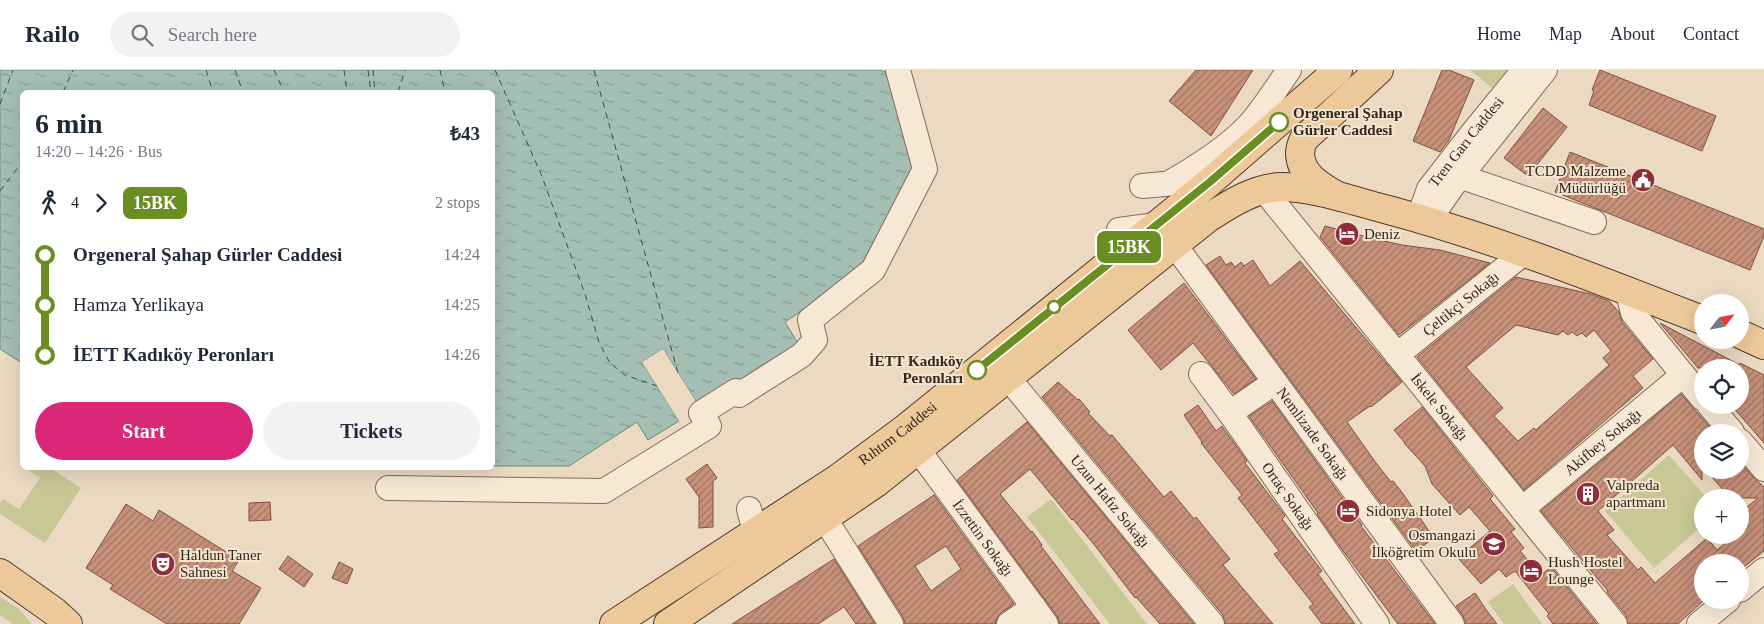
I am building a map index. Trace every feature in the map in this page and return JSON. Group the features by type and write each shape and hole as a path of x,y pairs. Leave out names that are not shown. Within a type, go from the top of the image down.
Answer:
{"main road":[{"path":"1293,109 1314,70"},
{"name":"Rıhtım Caddesi","path":"668,624 876,483 1008,378 1165,234 1211,181 1338,70"},
{"path":"1339,197 1315,183 1304,169 1300,154 1304,139 1379,70"},
{"path":"1264,190 1279,187 1294,188 1339,197 1422,219 1525,252 1694,317"},
{"name":"Rıhtım Caddesi","path":"614,624 752,520 837,479 1165,234 1208,218 1239,198 1264,190"},
{"path":"1749,338 1764,345"},
{"path":"0,573 55,612 68,624"}],"street":[{"path":"388,488 604,491 709,426 701,413 736,391 739,395 802,355 815,340 810,320 873,270 925,169 898,70"},
{"path":"1171,182 1220,150 1254,120 1289,70"},
{"name":"Tren Garı Caddesi","path":"1452,173 1524,70"},
{"path":"1422,219 1436,210 1452,173 1545,70"},
{"path":"1452,173 1594,222"},
{"path":"1142,186 1171,182 1211,181"},
{"name":"İskele Sokağı","path":"1264,190 1615,624"},
{"path":"1120,230 1165,234"},
{"name":"Nemlizade Sokağı","path":"1165,234 1452,624"},
{"name":"Çeltikçi Sokağı","path":"1397,355 1525,252"},
{"path":"1631,292 1630,301 1633,314 1694,388"},
{"name":"Ortaç Sokağı","path":"1201,374 1378,624"},
{"name":"Akifbey Sokağı","path":"1522,509 1683,375"},
{"name":"Uzun Hafız Sokağı","path":"1008,378 1212,624"},
{"path":"1230,413 1275,382"},
{"path":"1716,414 1725,424"},
{"name":"İzzettin Sokağı","path":"918,451 1040,616"},
{"path":"1749,452 1764,469"},
{"path":"825,519 891,624"},
{"path":"752,520 765,545 775,552"},
{"path":"704,557 720,566 726,574 726,585"},
{"path":"1749,582 1764,570"},
{"path":"1699,624 1717,609"},
{"path":"1009,624 1040,616"}],"green space":[{"path":"1470,70 1507,70 1492,88"},
{"path":"1669,455 1699,489 1694,489 1694,533 1654,568 1605,511"},
{"path":"28,470 53,470 81,488 45,543 0,514 0,503 3,499 19,509 40,478"},
{"path":"1051,499 1147,624 1110,624 1027,517"},
{"path":"1513,584 1542,624 1504,624 1488,602"},
{"path":"0,597 18,608 32,624 12,624 0,615"}],"water":[{"path":"0,70 879,70 886,72 916,171 866,268 785,322 799,345 700,408 663,349 642,362 679,421 648,440 637,422 569,466 495,466 495,90 20,90 20,362 0,349"}],"pier":[{"path":"663,349 700,408 698,410 662,352 645,363 681,420 679,421 642,362"}],"building":[{"path":"1196,70 1253,70 1211,136 1169,101"},
{"path":"1442,70 1449,70 1474,80 1449,140 1440,152 1413,141"},
{"path":"1600,70 1716,116 1702,151 1589,105 1594,91 1592,90"},
{"path":"1543,108 1567,127 1528,176 1504,158"},
{"path":"1570,152 1764,229 1764,236 1750,270 1555,192"},
{"path":"1325,226 1402,245 1440,250 1490,263 1399,335 1320,237"},
{"path":"1220,256 1226,265 1231,262 1235,267 1241,262 1244,266 1253,260 1270,286 1300,261 1402,382 1371,407 1347,422 1376,463 1401,491 1434,538 1416,551 1206,265"},
{"path":"1516,277 1591,294 1609,301 1619,312 1622,322 1653,359 1633,376 1643,388 1524,490 1417,357","holes":["1516,325 1558,335 1563,331 1568,335 1572,332 1577,336 1582,333 1586,337 1594,330 1611,351 1603,358 1609,365 1536,430 1534,428 1518,441 1494,416 1503,408 1466,367"]},
{"path":"1184,283 1256,379 1234,394 1193,343 1161,370 1128,330"},
{"path":"1660,323 1694,341 1694,349 1710,349 1729,359 1694,359 1694,363"},
{"path":"1749,368 1764,375 1764,443 1739,414 1749,414"},
{"path":"1058,382 1079,399 1090,412 1088,413 1110,436 1112,435 1164,497 1171,491 1194,519 1196,517 1230,559 1223,565 1273,624 1225,624 1223,615 1042,397"},
{"path":"1681,394 1694,409 1694,414 1698,414 1707,424 1694,424 1694,470 1673,445 1598,511 1614,530 1607,535 1638,570 1641,567 1655,583 1700,544 1712,544 1717,550 1724,544 1749,544 1749,505 1758,498 1749,498 1749,489 1722,489 1714,479 1749,479 1749,472 1764,487 1764,551 1749,563 1749,554 1694,554 1694,609 1678,624 1628,624 1626,615 1608,591 1541,511"},
{"path":"1272,401 1361,526 1435,624 1398,624 1341,548 1249,416"},
{"path":"1198,405 1216,431 1222,426 1247,461 1245,463 1285,516 1282,519 1322,571 1318,574 1355,624 1322,624 1309,607 1313,604 1274,554 1279,551 1238,498 1242,495 1201,443 1184,415"},
{"path":"1422,407 1493,496 1490,499 1515,529 1511,532 1524,548 1520,551 1541,575 1551,567 1597,624 1553,624 1547,616 1549,614 1515,571 1506,577 1499,569 1481,584 1458,558 1490,531 1469,507 1460,515 1432,484 1425,466 1394,430"},
{"path":"1027,422 1194,624 1160,624 1135,598 1096,547 1030,469 1000,494 1032,531 1041,546 1100,624 1060,624 1057,616 957,480"},
{"path":"707,464 717,478 713,481 713,527 699,528 699,497 686,479"},
{"path":"934,495 1014,604 1001,613 995,624 905,624 903,617 858,546","holes":["946,546 961,569 931,591 915,566"]},
{"path":"270,502 271,520 249,521 249,503"},
{"name":"Haldun Taner Sahnesi","path":"126,504 153,521 159,510 239,560 232,571 261,588 239,624 167,624 110,589 113,585 86,568"},
{"path":"288,556 313,574 304,587 279,569"},
{"path":"834,559 875,624 856,624 844,607 818,624 732,624"},
{"path":"339,562 353,569 347,584 332,578"},
{"path":"1475,593 1497,624 1466,624 1456,606"}],"ferry route":[{"path":"0,104 13,70"},
{"path":"64,90 73,70"},
{"path":"206,70 212,90"},
{"path":"235,70 242,90"},
{"path":"274,70 283,90"},
{"path":"344,70 347,90"},
{"path":"368,70 371,90"},
{"path":"373,70 375,90"},
{"path":"399,90 405,70"},
{"path":"440,70 445,90"},
{"path":"495,70 541,174 585,294 599,342 610,363 625,375 657,386"},
{"path":"594,70 678,373"},
{"path":"0,191 20,165"}],"bus line":[{"name":"15BK","path":"977,370 1211,181 1279,122"}],"place":[{"name":"Orgeneral Şahap Gürler Caddesi","path":"1279,122"},
{"name":"TCDD Malzeme Müdürlüğü","path":"1643,180"},
{"name":"Deniz","path":"1347,234"},
{"name":"İETT Kadıköy Peronları","path":"977,370"},
{"name":"Valpreda apartmanı","path":"1588,494"},
{"name":"Sidonya Hotel","path":"1348,511"},
{"name":"Osmangazi İlköğretim Okulu","path":"1494,544"},
{"name":"Haldun Taner Sahnesi","path":"163,564"},
{"name":"Hush Hostel Lounge","path":"1531,571"}]}
